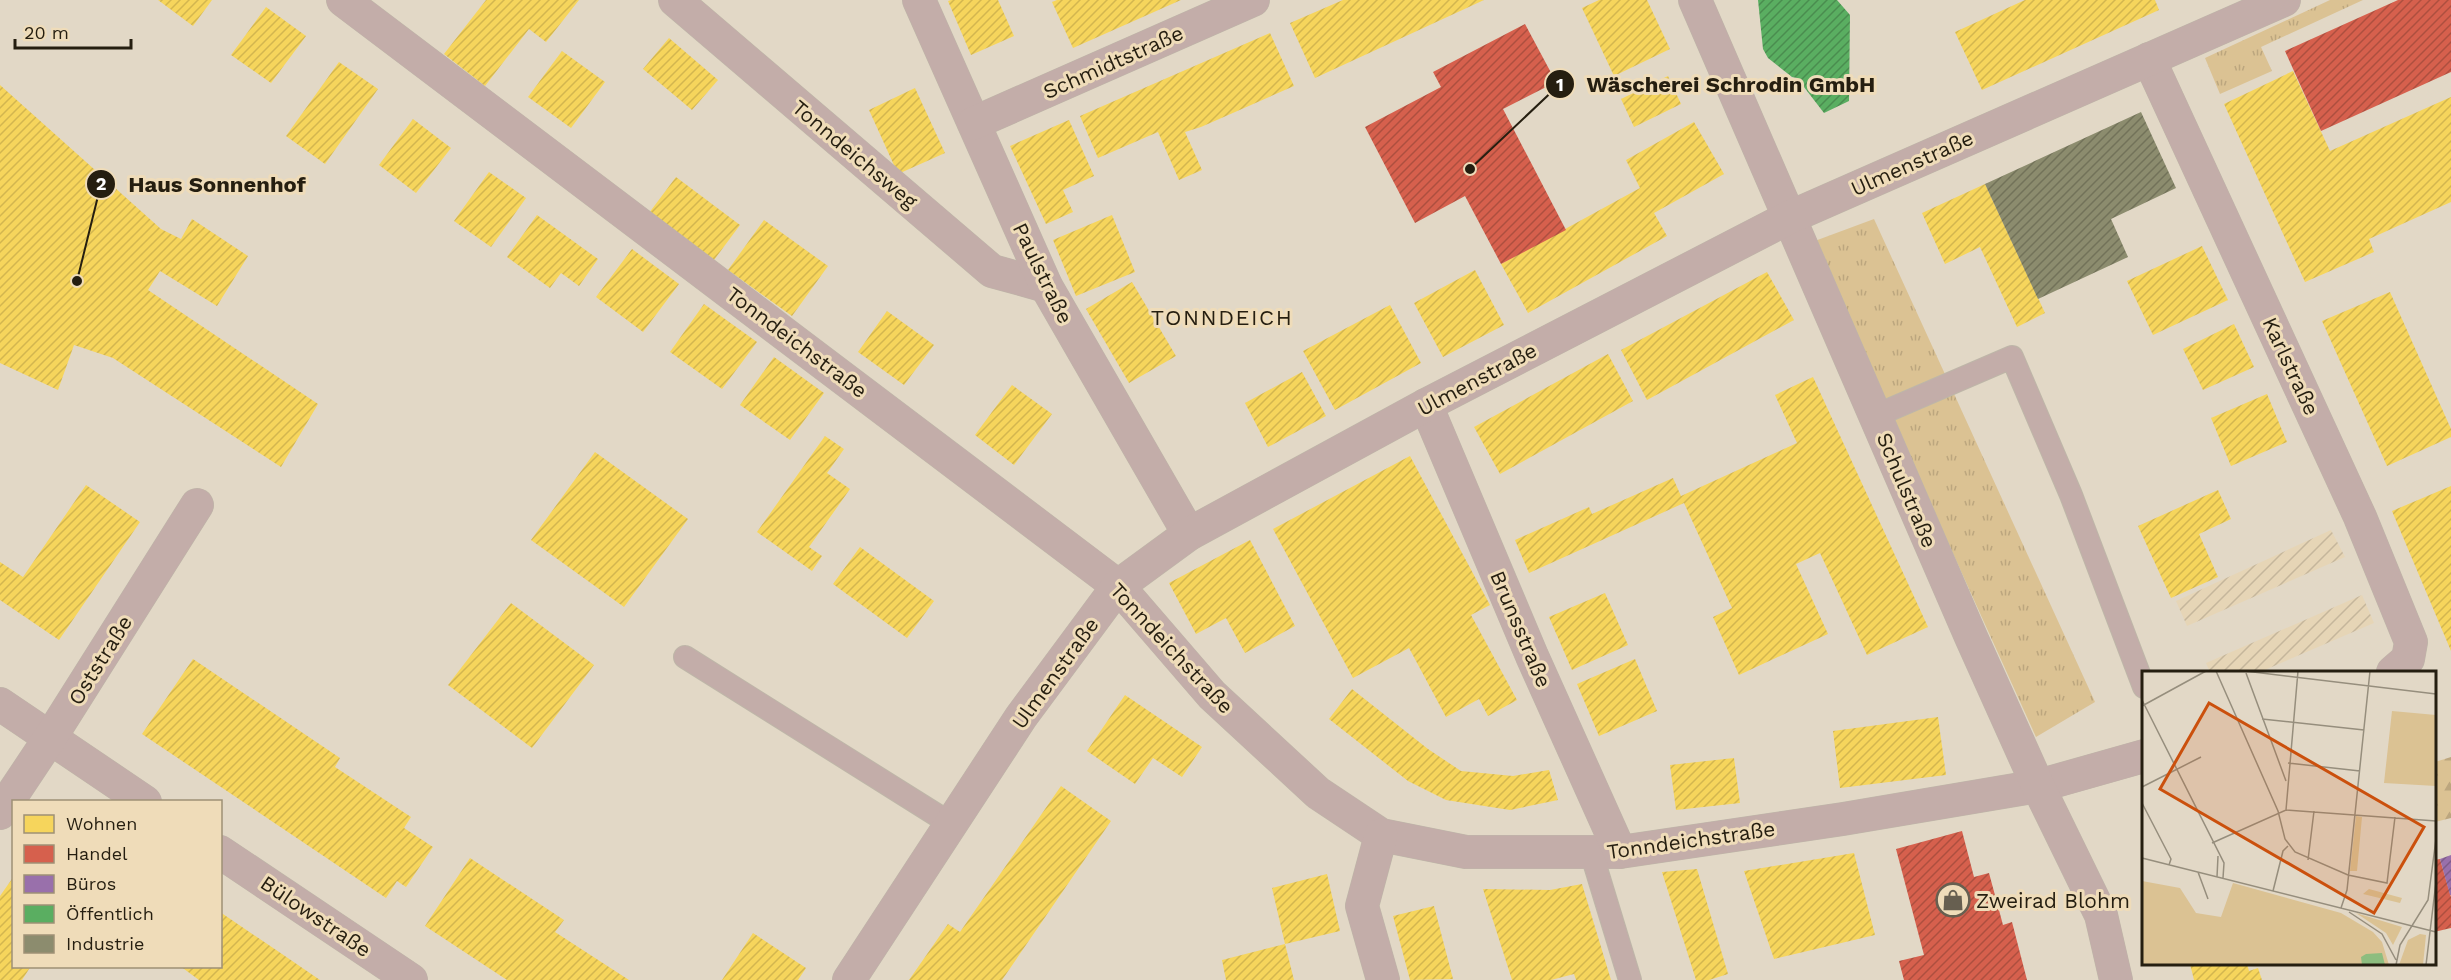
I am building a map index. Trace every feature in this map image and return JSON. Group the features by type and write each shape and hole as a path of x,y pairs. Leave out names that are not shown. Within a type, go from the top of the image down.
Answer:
{"street":[{"name":"Tonndeichstraße","path":"343,0 1118,586 1212,695 1318,794 1381,835 1466,852 1606,852 1843,819 2038,786"},
{"name":"Tonndeichsweg","path":"675,0 992,271 1046,286"},
{"name":"Paulstraße","path":"919,0 1046,286 1189,534"},
{"name":"Schmidtstraße","path":"974,123 1253,0"},
{"name":"Schulstraße","path":"1695,0 1788,218 2038,786 2101,915 2116,980"},
{"name":"Ulmenstraße","path":"849,980 1021,717 1118,586 1189,534 1426,405 1788,218 2284,0"},
{"name":"Karlstraße","path":"2149,59 2360,517 2411,642 2408,659 2394,671"},
{"name":"Brunsstraße","path":"1426,405 1532,656 1606,852"},
{"name":"Oststraße","path":"0,813 197,505"},
{"path":"0,704 143,800"},
{"path":"2038,786 2142,757"},
{"path":"1381,835 1362,906 1383,980"},
{"name":"Bülowstraße","path":"222,853 411,980"}],"lane":[{"path":"1875,416 2012,357 2071,495 2142,682"},
{"path":"685,657 951,824"},
{"path":"1606,852 1630,980"}],"shaded area":[{"path":"2331,530 2345,557 2187,626 2176,601"},
{"path":"2362,595 2374,623 2262,671 2210,671 2206,663"}],"green space":[{"path":"2330,0 2363,0 2261,47 2272,71 2220,94 2205,58"},
{"path":"1874,219 2095,702 2036,737 1812,242"},
{"path":"2451,757 2451,818 2436,822 2436,762"}],"building: Wohnen":[{"path":"158,0 212,0 193,26"},
{"path":"486,0 579,0 546,42 529,29 485,86 444,54"},
{"path":"998,0 1014,36 971,55 948,1"},
{"path":"1057,0 1181,0 1073,48 1052,2"},
{"path":"1343,0 1484,0 1315,78 1290,23"},
{"path":"1599,0 1647,0 1670,49 1614,76 1582,8"},
{"path":"2025,0 2155,0 2159,10 1982,90 1955,32"},
{"path":"266,7 306,36 271,83 231,55"},
{"path":"1270,33 1294,86 1185,132 1202,170 1179,180 1158,132 1098,158 1080,116"},
{"path":"669,38 718,80 692,110 643,69"},
{"path":"562,51 605,82 571,128 528,97"},
{"path":"339,62 378,89 325,164 286,136"},
{"path":"2293,71 2330,151 2451,97 2451,202 2369,239 2374,252 2305,282 2224,104"},
{"path":"1668,76 1681,104 1634,127 1621,99"},
{"path":"0,85 161,229 181,239 192,219 248,256 217,306 160,271 148,290 318,404 281,467 113,358 74,345 58,390 0,363"},
{"path":"915,88 945,153 898,174 869,110"},
{"path":"413,119 451,148 416,193 379,165"},
{"path":"1069,120 1094,176 1063,190 1073,212 1046,224 1010,146"},
{"path":"1694,122 1724,174 1654,213 1667,236 1528,313 1501,264 1640,188 1626,160"},
{"path":"489,172 526,198 491,247 454,221"},
{"path":"676,177 740,225 714,260 649,213"},
{"path":"1985,184 2045,313 2017,327 1980,247 1945,264 1922,213"},
{"path":"537,215 598,259 579,286 561,273 550,288 507,257"},
{"path":"1112,215 1135,272 1076,296 1053,240"},
{"path":"764,220 828,266 792,316 728,270"},
{"path":"2202,246 2228,300 2153,335 2127,281"},
{"path":"632,249 679,284 643,332 596,297"},
{"path":"1475,270 1504,325 1443,357 1414,303"},
{"path":"1767,272 1794,320 1647,400 1621,350"},
{"path":"1132,282 1176,356 1129,383 1086,309"},
{"path":"2390,292 2451,429 2451,437 2387,466 2322,321"},
{"path":"704,304 757,342 722,389 670,352"},
{"path":"1390,305 1421,363 1335,410 1303,351"},
{"path":"887,311 934,345 904,385 858,352"},
{"path":"2234,324 2254,367 2203,390 2183,349"},
{"path":"1608,354 1633,401 1500,474 1474,427"},
{"path":"774,357 824,393 790,440 740,405"},
{"path":"1302,372 1326,416 1268,447 1245,403"},
{"path":"1813,377 1928,627 1867,655 1820,553 1796,564 1828,634 1739,675 1713,617 1732,608 1684,503 1529,573 1515,540 1589,507 1592,514 1673,478 1681,496 1797,443 1775,395"},
{"path":"1012,385 1052,414 1014,465 975,435"},
{"path":"2267,394 2287,442 2231,466 2211,418"},
{"path":"825,436 844,449 827,473 850,489 809,547 822,556 812,571 757,532"},
{"path":"595,452 688,519 624,607 531,540"},
{"path":"1410,456 1490,605 1471,615 1517,700 1488,716 1479,699 1446,717 1409,648 1353,678 1273,529"},
{"path":"86,485 140,522 59,640 0,600 0,562 23,577"},
{"path":"2451,486 2451,651 2392,511"},
{"path":"2218,490 2231,519 2199,534 2218,577 2171,598 2138,526"},
{"path":"1250,540 1295,626 1245,653 1226,618 1196,634 1169,583"},
{"path":"860,547 934,601 907,638 833,584"},
{"path":"1605,593 1628,645 1572,670 1549,617"},
{"path":"511,603 594,665 532,748 448,685"},
{"path":"193,659 340,758 335,767 411,817 404,828 433,847 406,887 397,881 386,898 142,734"},
{"path":"1635,659 1657,711 1599,736 1577,684"},
{"path":"1352,689 1428,749 1461,771 1513,776 1549,770 1558,800 1510,810 1446,800 1408,781 1329,719"},
{"path":"1125,695 1202,747 1182,777 1153,758 1135,784 1087,751"},
{"path":"1938,717 1946,775 1840,788 1833,731"},
{"path":"1734,758 1740,803 1676,810 1670,765"},
{"path":"1061,786 1111,821 1002,980 909,980 948,924 960,932"},
{"path":"1854,853 1875,935 1774,959 1744,871"},
{"path":"470,858 564,920 555,932 629,980 507,980 425,926"},
{"path":"1697,869 1728,974 1709,980 1696,980 1662,872"},
{"path":"1327,874 1340,931 1285,944 1272,888"},
{"path":"12,879 12,968 30,968 22,980 0,980 0,896"},
{"path":"1582,884 1611,980 1576,980 1574,974 1551,980 1512,980 1483,889 1550,890"},
{"path":"1434,906 1453,979 1410,980 1393,916"},
{"path":"222,913 320,980 199,980 183,968 222,968"},
{"path":"753,933 806,968 798,980 722,980"},
{"path":"1285,944 1294,980 1226,980 1222,960"},
{"path":"2190,965 2247,965 2249,971 2258,968 2262,980 2194,980"}],"building: Handel":[{"path":"2398,0 2451,0 2451,72 2321,131 2285,51"},
{"path":"1525,24 1556,82 1503,109 1566,230 1501,264 1465,196 1415,223 1365,127 1441,87 1433,72"},
{"name":"Zweirad Blohm","path":"1962,831 1974,877 1989,873 2003,925 2012,922 2027,980 1904,980 1899,961 1924,955 1896,849"},
{"path":"2440,859 2451,897 2451,928 2436,932 2436,860"}],"building: Büros":[{"path":"2451,855 2451,895 2450,895 2440,859"}],"building: Öffentlich":[{"path":"1758,0 1837,0 1850,15 1849,101 1824,113 1797,78 1792,77 1768,58 1763,49"}],"building: Industrie":[{"path":"2141,112 2176,188 2111,219 2128,257 2038,299 1985,184"}],"place":[{"name":"Wäscherei Schrodin GmbH","path":"1470,169"},
{"name":"Haus Sonnenhof","path":"77,281"},
{"name":"Zweirad Blohm","path":"1953,900"}],"district":[{"name":"TONNDEICH","path":"1222,317"}]}
